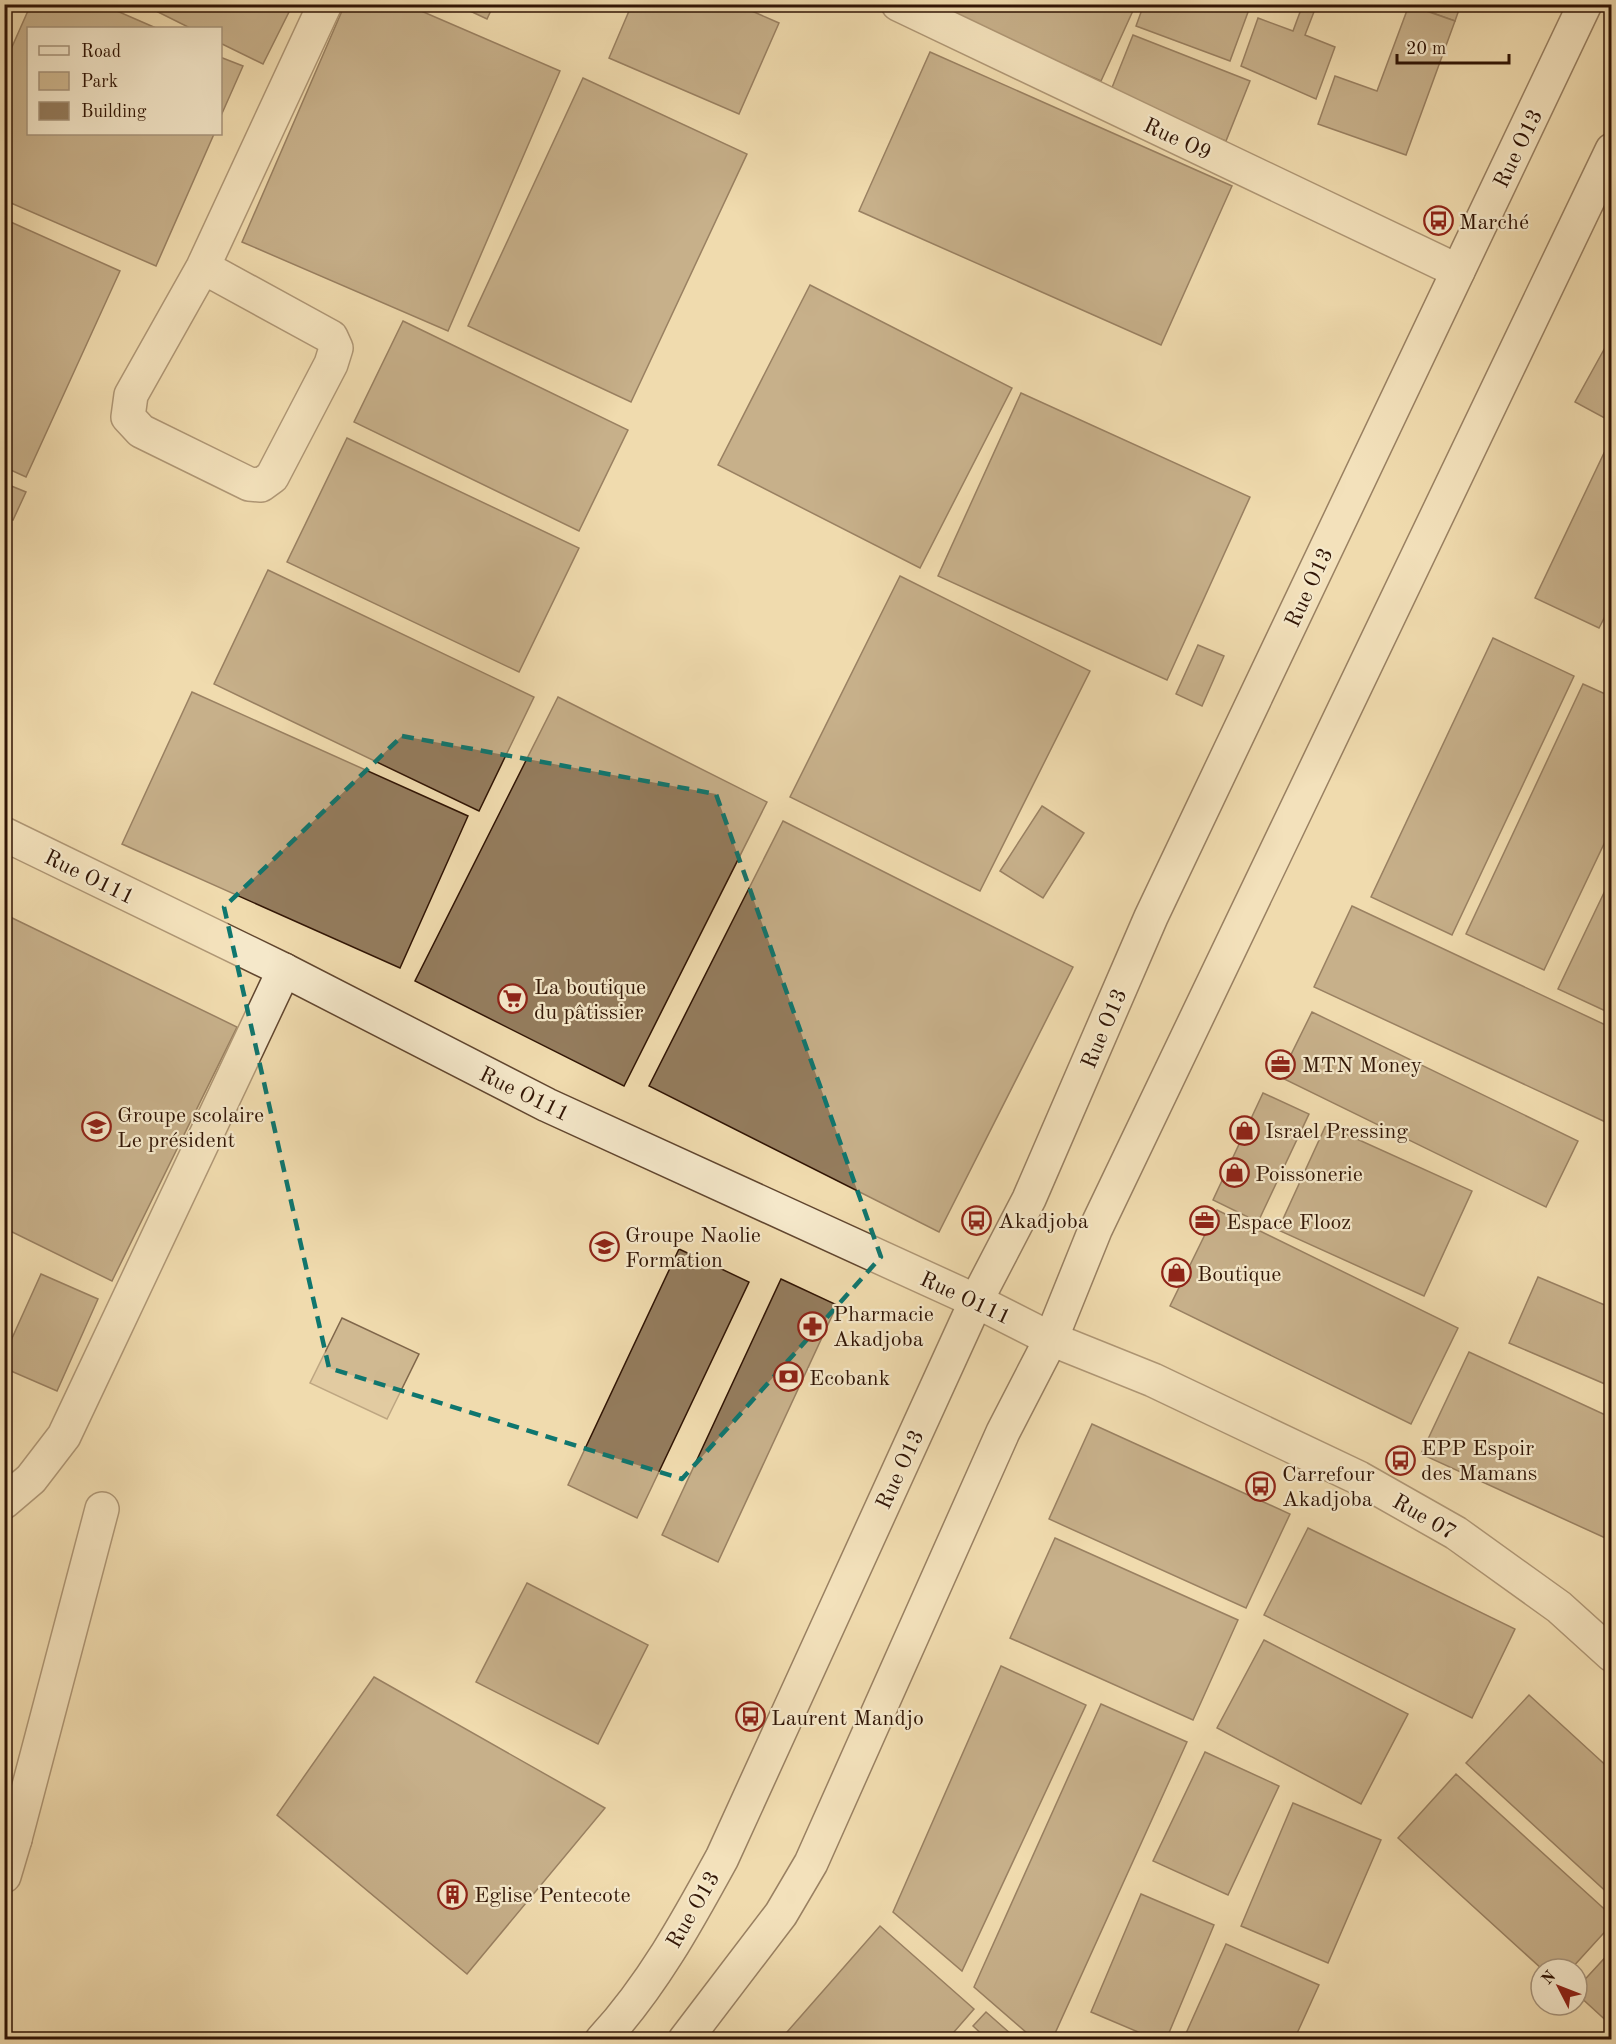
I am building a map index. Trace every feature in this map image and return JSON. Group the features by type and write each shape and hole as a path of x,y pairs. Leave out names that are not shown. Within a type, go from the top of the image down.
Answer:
{"main road":[{"path":"203,267 331,337 336,348 331,364 272,477 261,485 249,484 141,431 128,417 131,395 203,267 325,4"},
{"name":"Rue O9","path":"898,4 1458,271"},
{"name":"Rue O13","path":"602,2040 644,1989 686,1924 722,1858 976,1300 1029,1199 1151,917 1586,4"},
{"path":"685,2040 781,1914 811,1863 1003,1432 1051,1339 1095,1230 1611,150"},
{"name":"Rue O111","path":"4,834 284,970 547,1105 976,1300 1051,1339"},
{"path":"4,1502 31,1479 64,1436 284,970"},
{"name":"Rue 07","path":"1051,1339 1153,1380 1378,1489 1456,1533 1559,1607 1611,1655"},
{"path":"4,1876 10,1837 102,1509"}],"highlighted area":[{"path":"402,736 716,794 881,1257 682,1479 329,1368 224,907"}],"green space":[{"path":"342,1318 419,1354 387,1419 310,1383"}],"building":[{"path":"31,4 101,4 154,27 27,27 27,135 214,135 156,266 4,200 4,65"},
{"path":"142,4 293,4 263,64 222,44 222,27 188,27"},
{"path":"345,4 405,4 560,71 448,331 242,242"},
{"path":"455,4 494,4 487,19"},
{"path":"632,4 736,4 779,23 739,114 609,58"},
{"path":"939,4 1136,4 1101,81 937,8"},
{"path":"1144,4 1251,4 1230,61 1136,26"},
{"path":"1303,4 1317,4 1305,35 1335,47 1316,99 1241,66 1258,18 1293,31"},
{"path":"1408,4 1461,4 1455,21"},
{"path":"1409,5 1455,21 1406,155 1318,124 1335,76 1377,91"},
{"path":"1133,35 1250,81 1226,141 1109,95"},
{"path":"930,52 1232,186 1161,345 859,211"},
{"path":"222,58 243,66 222,113"},
{"path":"583,78 747,154 631,402 468,326"},
{"path":"4,219 120,271 26,477 4,467"},
{"path":"810,285 1012,388 920,568 718,465"},
{"path":"403,321 628,430 579,531 354,422"},
{"path":"1612,335 1612,422 1575,402"},
{"path":"1021,393 1250,497 1167,680 938,576"},
{"path":"347,438 579,548 519,672 287,562"},
{"path":"1604,453 1612,457 1612,603 1599,628 1535,598"},
{"path":"4,483 26,492 13,520 4,516"},
{"path":"268,570 534,697 479,811 214,684"},
{"path":"900,576 1090,671 980,891 790,797"},
{"path":"1493,638 1574,676 1452,935 1371,897"},
{"path":"1198,645 1224,656 1202,706 1176,694"},
{"path":"1583,684 1612,697 1612,827 1544,970 1466,934"},
{"path":"192,692 468,816 400,968 122,844"},
{"path":"558,697 767,802 624,1086 415,981"},
{"path":"1042,806 1084,833 1043,898 1000,871"},
{"path":"783,821 1073,967 939,1232 649,1086"},
{"path":"1612,876 1612,1014 1558,989"},
{"path":"1352,906 1612,1028 1612,1125 1314,987"},
{"name":"Groupe scolaire Le président","path":"4,914 237,1027 112,1281 4,1228"},
{"path":"1312,1012 1578,1141 1546,1207 1280,1077"},
{"path":"1263,1093 1309,1114 1258,1222 1213,1200"},
{"path":"1326,1125 1472,1191 1424,1296 1278,1230"},
{"path":"1217,1210 1458,1328 1411,1424 1170,1306"},
{"path":"679,1249 749,1282 637,1518 568,1485"},
{"path":"41,1274 98,1299 57,1391 4,1368 4,1356"},
{"path":"1538,1277 1612,1308 1612,1387 1509,1343"},
{"path":"781,1279 837,1305 718,1562 662,1535"},
{"path":"1469,1352 1612,1418 1612,1541 1421,1454"},
{"path":"1092,1424 1290,1514 1246,1608 1049,1519"},
{"path":"1308,1528 1515,1629 1472,1718 1264,1615"},
{"path":"1055,1538 1238,1620 1193,1720 1010,1638"},
{"path":"527,1583 648,1645 598,1744 476,1682"},
{"path":"1264,1640 1408,1714 1361,1804 1217,1728"},
{"path":"1001,1666 1086,1705 962,1971 893,1912"},
{"name":"Eglise Pentecote","path":"374,1677 605,1808 467,1974 277,1815"},
{"path":"1529,1695 1612,1771 1612,1897 1466,1763"},
{"path":"1101,1704 1187,1742 1052,2040 1035,2040 974,1987"},
{"path":"1205,1752 1279,1786 1228,1895 1153,1861"},
{"path":"1456,1774 1612,1916 1612,1924 1582,1957 1529,1957 1398,1838"},
{"path":"1293,1803 1381,1840 1328,1963 1241,1926"},
{"path":"1141,1894 1214,1925 1166,2040 1157,2040 1091,2012"},
{"path":"880,1926 974,2009 947,2040 780,2040"},
{"path":"1226,1944 1319,1985 1294,2040 1183,2040"},
{"path":"1612,1950 1612,2026 1589,2005 1589,1975"},
{"path":"986,2012 1011,2034 1006,2040 988,2040 973,2026"}],"place":[{"name":"Marché","path":"1438,221"},
{"name":"La boutique du pâtissier","path":"513,999"},
{"name":"MTN Money","path":"1281,1064"},
{"name":"Groupe scolaire Le président","path":"96,1127"},
{"name":"Israel Pressing","path":"1244,1130"},
{"name":"Poissonerie","path":"1234,1173"},
{"name":"Akadjoba","path":"977,1220"},
{"name":"Espace Flooz","path":"1205,1221"},
{"name":"Groupe Naolie Formation","path":"604,1247"},
{"name":"Boutique","path":"1176,1273"},
{"name":"Pharmacie Akadjoba","path":"812,1326"},
{"name":"Ecobank","path":"788,1377"},
{"name":"EPP Espoir des Mamans","path":"1400,1460"},
{"name":"Carrefour Akadjoba","path":"1261,1486"},
{"name":"Laurent Mandjo","path":"750,1717"},
{"name":"Eglise Pentecote","path":"453,1894"}]}
